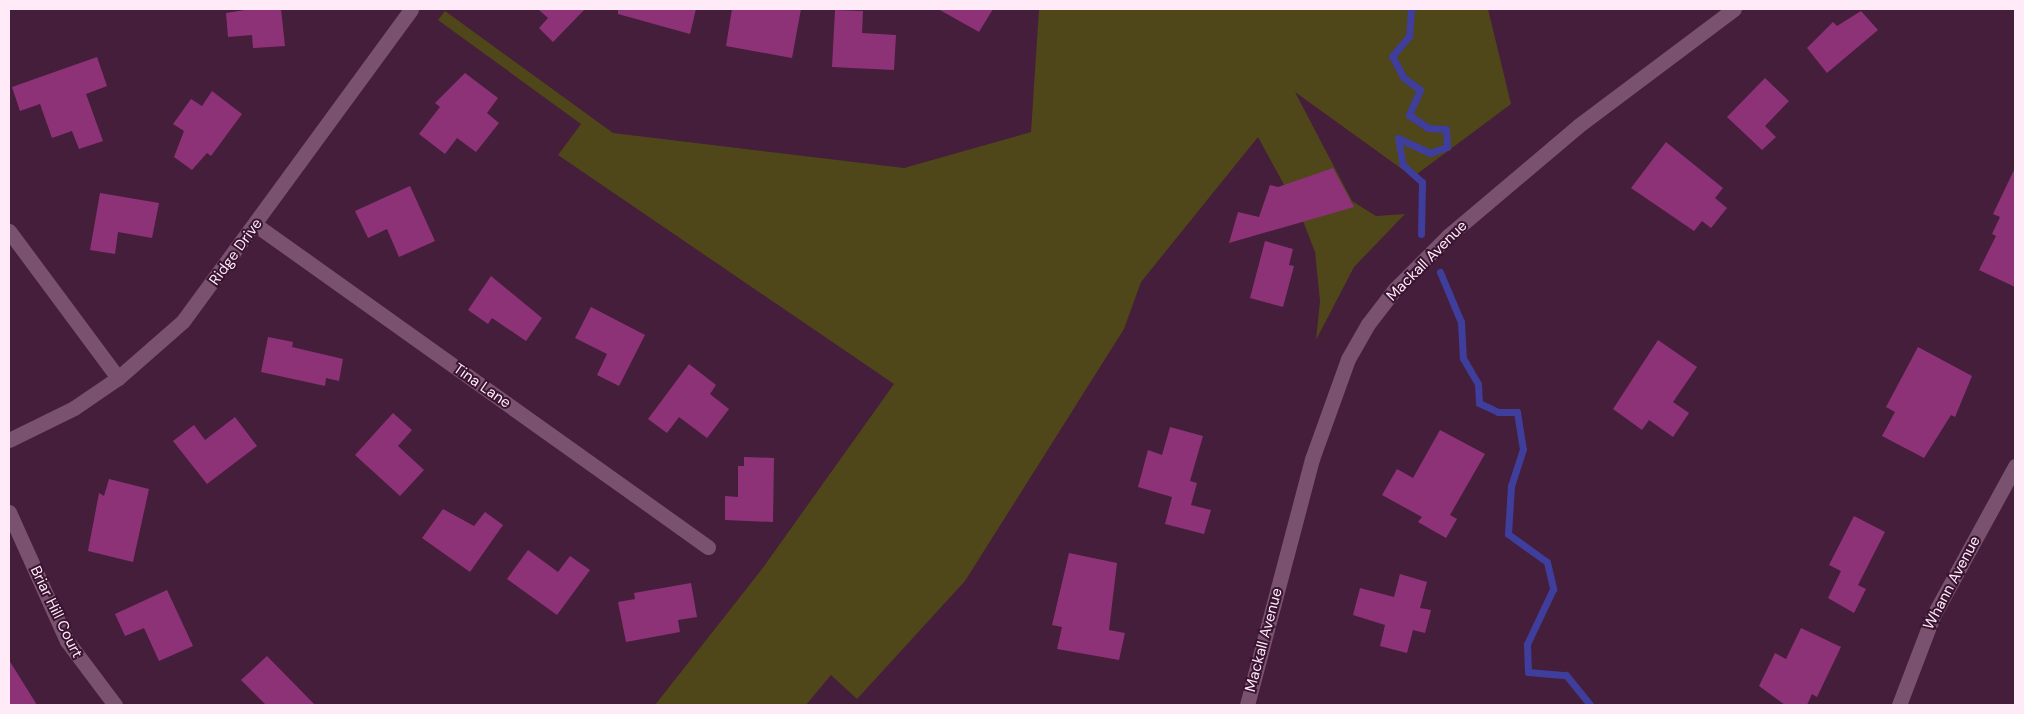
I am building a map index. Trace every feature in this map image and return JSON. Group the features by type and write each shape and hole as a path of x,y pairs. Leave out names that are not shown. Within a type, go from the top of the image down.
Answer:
{"street":[{"name":"Ridge Drive","path":"9,440 74,408 118,378 183,321 256,225 411,9"},
{"name":"Mackall Avenue","path":"1247,705 1312,459 1337,387 1368,324 1395,289 1448,236 1578,126 1734,9"},
{"name":"Tina Lane","path":"256,225 708,547"},
{"path":"9,231 118,378"},
{"name":"Whann Avenue","path":"1899,705 1933,616 2015,466"},
{"name":"Briar Hill Court","path":"9,512 67,641 115,705"}],"shaded area":[{"path":"1039,9 1488,9 1511,104 1413,177 1295,92 1352,201 1376,216 1405,214 1354,267 1316,340 1320,301 1315,252 1301,216 1258,137 1141,282 1124,329 965,581 857,699 831,675 806,705 655,705 762,569 894,384 558,155 581,124 438,20 445,11 613,133 904,168 1031,132"}],"building":[{"path":"251,9 281,9 285,46 253,48 252,35 228,37 226,13"},
{"path":"538,9 585,9 553,42 539,28 548,18"},
{"path":"618,9 696,9 690,34 618,14"},
{"path":"732,9 801,9 792,58 726,46"},
{"path":"938,9 993,9 979,32"},
{"path":"835,10 863,11 862,33 896,35 894,70 832,67"},
{"path":"1861,11 1878,30 1827,73 1807,48 1833,22 1837,26"},
{"path":"97,57 107,86 86,94 103,141 79,149 72,131 52,138 40,104 20,111 12,87"},
{"path":"465,73 498,98 487,113 499,123 476,152 457,138 445,154 419,134 440,107 435,103"},
{"path":"1765,78 1789,101 1765,126 1776,137 1762,150 1727,117"},
{"path":"212,91 242,114 211,156 207,153 192,170 174,157 184,131 173,124 191,99 202,106"},
{"path":"1666,142 1723,188 1715,198 1727,208 1711,228 1702,221 1694,231 1631,188"},
{"path":"1333,168 1354,207 1229,243 1238,212 1259,217 1270,185 1278,187"},
{"path":"2015,168 2015,287 1979,270 1996,236 1992,234 2000,217 1993,214"},
{"path":"410,186 435,241 399,257 387,229 368,238 355,211"},
{"path":"100,193 159,203 152,238 118,232 115,254 90,250"},
{"path":"1265,241 1293,249 1289,265 1294,266 1283,307 1250,298"},
{"path":"491,276 542,318 526,341 492,318 488,324 468,310"},
{"path":"591,307 645,335 619,386 597,375 607,354 575,338"},
{"path":"268,337 293,342 292,347 343,359 339,381 326,378 325,386 261,372"},
{"path":"1658,340 1697,367 1673,402 1689,413 1673,437 1649,420 1642,430 1613,409"},
{"path":"1918,347 1972,376 1955,417 1951,415 1924,458 1882,436 1895,412 1886,407"},
{"path":"689,364 716,385 710,394 729,409 707,438 679,417 667,433 648,419"},
{"path":"393,413 412,430 398,446 424,470 400,496 355,455"},
{"path":"235,417 257,446 207,484 173,441 194,425 205,440"},
{"path":"1170,427 1203,436 1190,481 1197,483 1191,505 1211,510 1204,534 1165,524 1172,497 1138,487 1148,450 1162,455"},
{"path":"1440,430 1485,454 1450,515 1457,519 1446,538 1418,522 1422,517 1382,495 1397,469 1413,478"},
{"path":"744,457 774,458 773,522 725,520 725,496 738,497 738,466 744,466"},
{"path":"109,479 149,489 133,562 88,551 99,493 104,496"},
{"path":"443,509 474,526 485,512 503,525 470,572 422,538"},
{"path":"1854,516 1885,532 1858,585 1866,589 1854,613 1828,598 1841,571 1829,565"},
{"path":"528,550 558,572 570,556 590,570 557,615 507,579"},
{"path":"1069,553 1117,563 1109,630 1125,633 1119,660 1057,649 1062,627 1052,625"},
{"path":"1400,574 1427,582 1420,608 1431,610 1425,633 1413,630 1407,653 1380,646 1385,625 1353,615 1360,588 1394,597"},
{"path":"691,583 697,617 678,620 680,632 626,642 618,602 635,599 634,593"},
{"path":"167,590 193,646 159,661 144,628 125,636 115,614"},
{"path":"1801,628 1841,647 1817,697 1812,694 1807,705 1785,705 1759,686 1775,653 1786,659"},
{"path":"267,656 315,705 266,705 241,680"},
{"path":"9,660 37,705 9,705"}],"waterway":[{"path":"1411,9 1409,36 1392,56 1403,77 1420,90 1409,115 1428,128 1446,129 1447,147 1430,153 1398,138 1403,165 1422,182 1421,234"},
{"path":"1440,272 1461,322 1463,358 1478,384 1479,403 1498,412 1517,412 1523,449 1511,486 1508,534 1547,562 1553,589 1527,644 1528,672 1566,675 1590,705"}]}
